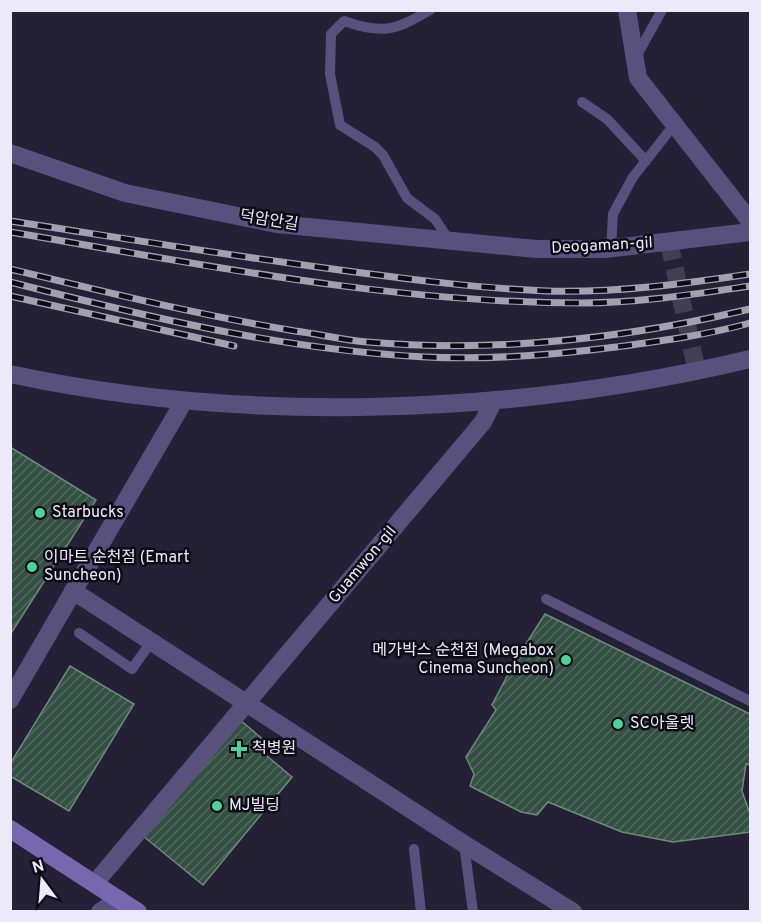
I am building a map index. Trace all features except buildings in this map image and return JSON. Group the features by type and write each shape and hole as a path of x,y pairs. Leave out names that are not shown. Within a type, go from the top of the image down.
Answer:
{"main road":[{"path":"10,829 138,912"}],"street":[{"path":"627,10 638,78 750,221"},
{"name":"덕암안길","path":"10,153 125,193 277,224 536,249 611,249"},
{"name":"Deogaman-gil","path":"611,249 750,232"},
{"path":"10,374 106,392 184,400 330,407 494,400 697,372 750,359"},
{"path":"10,700 184,400"},
{"name":"Guamwon-gil","path":"95,883 483,422 494,400"},
{"path":"73,591 573,912"},
{"path":"100,912 119,899"}],"lane":[{"path":"430,10 400,28 383,31 344,21 331,34 330,74 340,125 375,147 383,155 407,198 435,219 449,240"},
{"path":"634,61 662,10"},
{"path":"582,102 607,119 646,161"},
{"path":"611,249 613,214 646,161 674,125"},
{"path":"546,599 750,701"},
{"path":"79,633 132,669 150,642"},
{"path":"464,844 473,912"},
{"path":"414,849 421,912"}],"tunnel":[{"path":"669,242 697,372"}],"railway":[{"path":"10,221 353,272 491,288 547,291 623,289 750,274"},
{"path":"10,232 295,280 439,296 511,301 604,303 667,298 750,286"},
{"path":"10,269 152,303 259,325 358,341 416,345 512,344 608,336 750,309"},
{"path":"10,282 113,308 216,330 320,347 426,357 497,357 569,352 684,337 750,323"},
{"path":"10,296 234,346"}],"place":[{"name":"Starbucks","path":"40,513"},
{"name":"이마트 순천점 (Emart Suncheon)","path":"32,567"},
{"name":"메가박스 순천점 (Megabox Cinema Suncheon)","path":"566,660"},
{"name":"SC아울렛","path":"618,724"},
{"name":"척병원","path":"239,749"},
{"name":"MJ빌딩","path":"217,806"}]}
